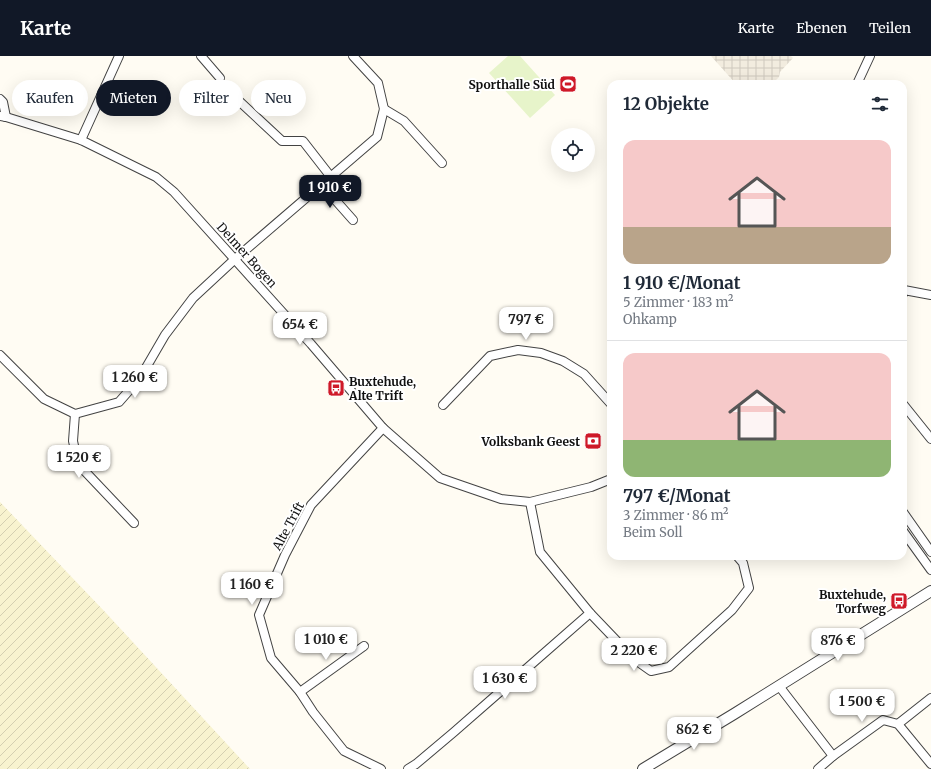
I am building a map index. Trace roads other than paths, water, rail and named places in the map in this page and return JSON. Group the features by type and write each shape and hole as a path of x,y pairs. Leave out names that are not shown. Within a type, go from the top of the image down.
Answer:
{"street":[{"path":"82,140 119,56"},
{"path":"201,56 220,78"},
{"path":"0,355 44,399 75,414 119,402 140,378 165,336 193,298 234,259 377,137 384,109 378,83 353,56"},
{"path":"859,80 870,56"},
{"name":"Delmer Bogen","path":"0,99 3,102 3,116 82,140 156,176 174,192 311,344 383,428 440,478 501,499 530,502 591,487 607,481"},
{"path":"243,105 282,141 303,141 331,176"},
{"path":"384,109 404,121 442,163"},
{"path":"322,185 354,220"},
{"path":"907,291 931,295"},
{"path":"443,405 490,356 518,350 541,353 563,361 584,374 607,400"},
{"path":"907,409 931,439"},
{"path":"75,414 73,441 78,464 134,523"},
{"name":"Alte Trift","path":"381,769 344,751 313,712 300,692 271,658 259,615 285,555 311,505 383,428"},
{"path":"530,502 540,552 590,613 634,660 651,671 669,667 732,610 749,588 743,563 740,560"},
{"path":"907,518 931,552"},
{"path":"907,537 931,570"},
{"path":"643,769 931,591"},
{"path":"408,769 454,732 590,613"},
{"path":"300,692 364,646"},
{"path":"779,686 833,756"},
{"path":"898,724 931,698"},
{"path":"818,769 839,751 883,720 898,724 931,764"}],"place":[{"name":"Sporthalle Süd","path":"568,84"},
{"name":"Buxtehude, Alte Trift","path":"336,388"},
{"name":"Volksbank Geest","path":"593,441"},
{"name":"Buxtehude, Torfweg","path":"899,601"}]}
